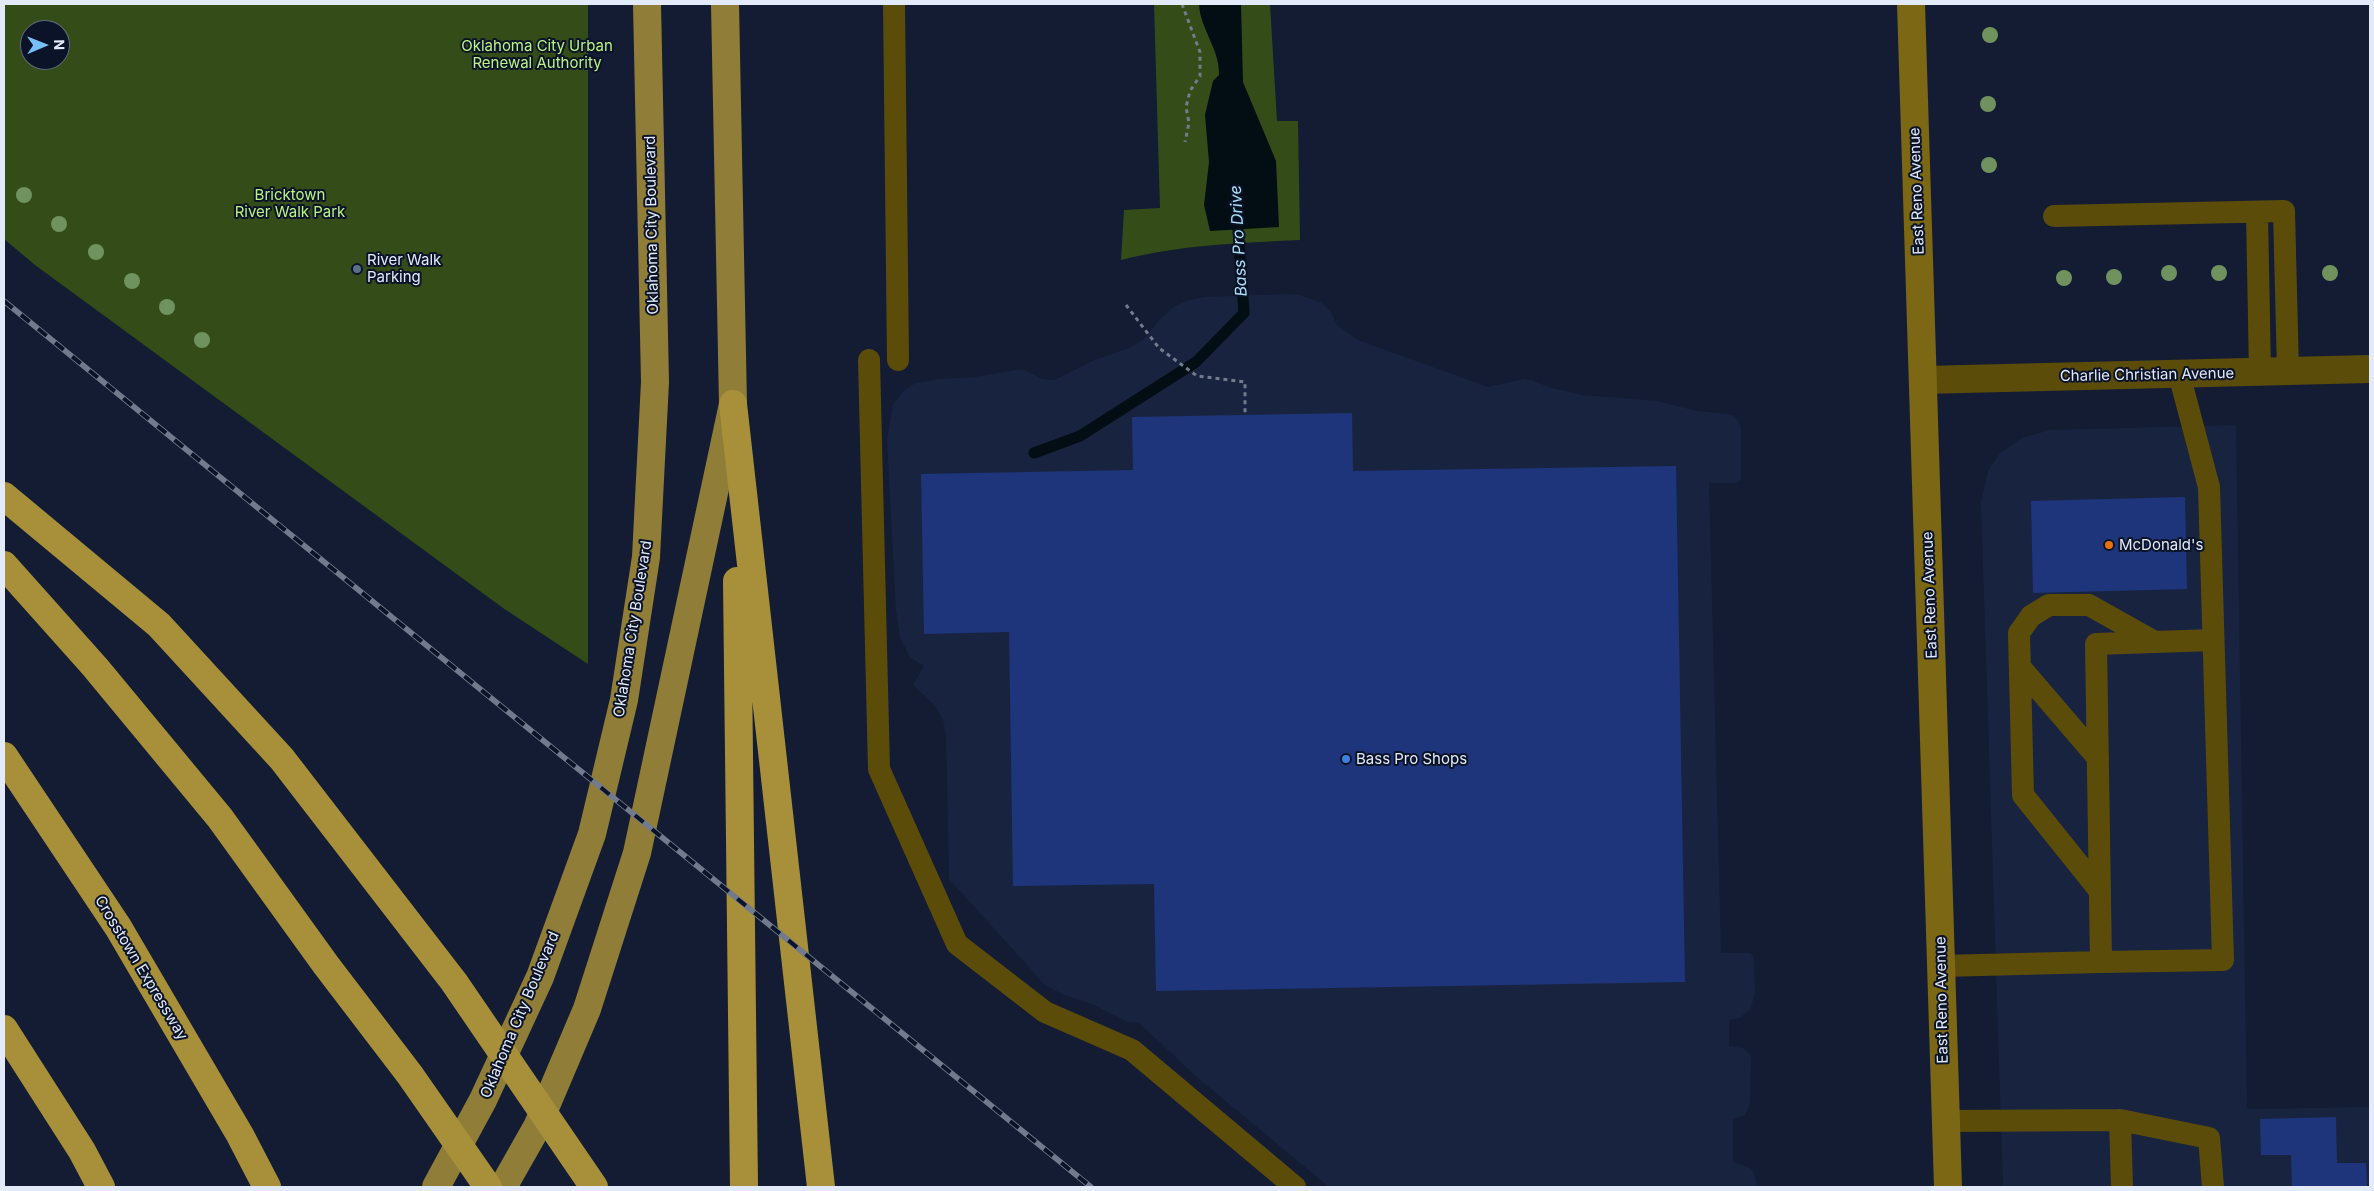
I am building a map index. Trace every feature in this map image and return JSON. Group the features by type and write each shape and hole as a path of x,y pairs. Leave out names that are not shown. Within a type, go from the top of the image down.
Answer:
{"highway":[{"path":"733,404 740,711 744,1187"},
{"path":"733,404 821,1187"},
{"path":"4,496 159,625 282,759 454,982 594,1187"},
{"path":"4,565 95,667 220,818 326,965 410,1075 488,1187"},
{"name":"Crosstown Expressway","path":"4,756 118,927 240,1135 268,1187"},
{"path":"4,1029 82,1150 101,1187"}],"main road":[{"name":"Oklahoma City Boulevard","path":"436,1187 483,1100 540,977 592,834 624,700 646,557 655,382 647,4"},
{"path":"503,1187 537,1127 587,1009 636,853 733,404 725,4"},
{"name":"East Reno Avenue","path":"1911,4 1941,966 1944,1121 1948,1187"}],"street":[{"name":"Charlie Christian Avenue","path":"1923,380 2370,369"}],"lane":[{"path":"894,4 898,360"},
{"path":"2054,216 2284,211 2288,371"},
{"path":"2257,212 2260,372"},
{"path":"869,360 879,769 957,944 1045,1012 1132,1050 1295,1187"},
{"path":"1941,966 2222,960 2209,487 2180,374"},
{"path":"2100,891 2023,795 2019,633 2031,616 2049,605 2089,605 2155,642"},
{"path":"2101,962 2096,644 2213,640"},
{"path":"2020,667 2098,758"},
{"path":"2120,1120 2122,1187"},
{"path":"1944,1121 2120,1120 2209,1138 2213,1187"}],"path":[{"path":"1182,4 1200,52 1200,76 1190,91 1186,107 1189,122 1185,142"},
{"path":"1126,305 1160,348 1197,376 1245,382 1245,415"}],"shaded area":[{"path":"1199,4 1241,4 1243,82 1276,161 1279,227 1210,231 1204,205 1209,162 1205,115 1213,81 1219,75 1216,56 1200,13"},
{"path":"1300,295 1322,303 1330,311 1337,325 1358,340 1488,387 1524,379 1532,380 1548,387 1582,395 1657,401 1697,411 1733,415 1739,422 1741,428 1741,480 1736,483 1709,483 1721,953 1750,953 1753,955 1754,962 1755,993 1751,1008 1740,1018 1729,1020 1729,1046 1743,1048 1751,1055 1750,1104 1745,1115 1733,1119 1733,1162 1748,1167 1754,1172 1757,1187 1329,1187 1199,1079 1139,1023 1127,1022 1094,1005 1064,995 1045,985 949,879 946,735 943,720 935,706 913,685 924,666 910,657 900,638 896,611 887,440 893,405 905,389 916,383 939,379 975,377 1022,369 1042,379 1055,380 1095,360 1129,348 1143,340 1162,317 1175,306 1189,300 1205,297"},
{"path":"2236,425 2247,1109 2370,1107 2370,1187 2003,1187 1981,502 1988,471 2000,453 2022,438 2050,430"}],"green space":[{"name":"Bricktown River Walk Park","path":"4,4 588,4 588,664 503,608 35,265 4,239"},
{"path":"1154,4 1270,4 1277,121 1298,121 1300,240 1187,248 1121,260 1124,210 1160,208"}],"building":[{"name":"Bass Pro Shops","path":"1352,413 1353,471 1676,466 1685,982 1156,991 1154,884 1013,886 1009,632 924,634 921,474 1133,470 1132,417"},
{"name":"McDonald's","path":"2185,497 2187,589 2033,593 2031,501"},
{"path":"2336,1117 2337,1163 2366,1163 2367,1187 2292,1187 2291,1155 2261,1155 2260,1119"}],"waterway":[{"name":"Bass Pro Drive","path":"1034,453 1080,436 1196,362 1244,313 1237,215"}],"railway":[{"path":"4,301 1091,1187"}],"place":[{"name":"River Walk Parking","path":"357,269"},
{"name":"McDonald's","path":"2109,545"},
{"name":"Bass Pro Shops","path":"1346,759"}],"park label":[{"name":"Oklahoma City Urban Renewal Authority","path":"537,54"}]}
